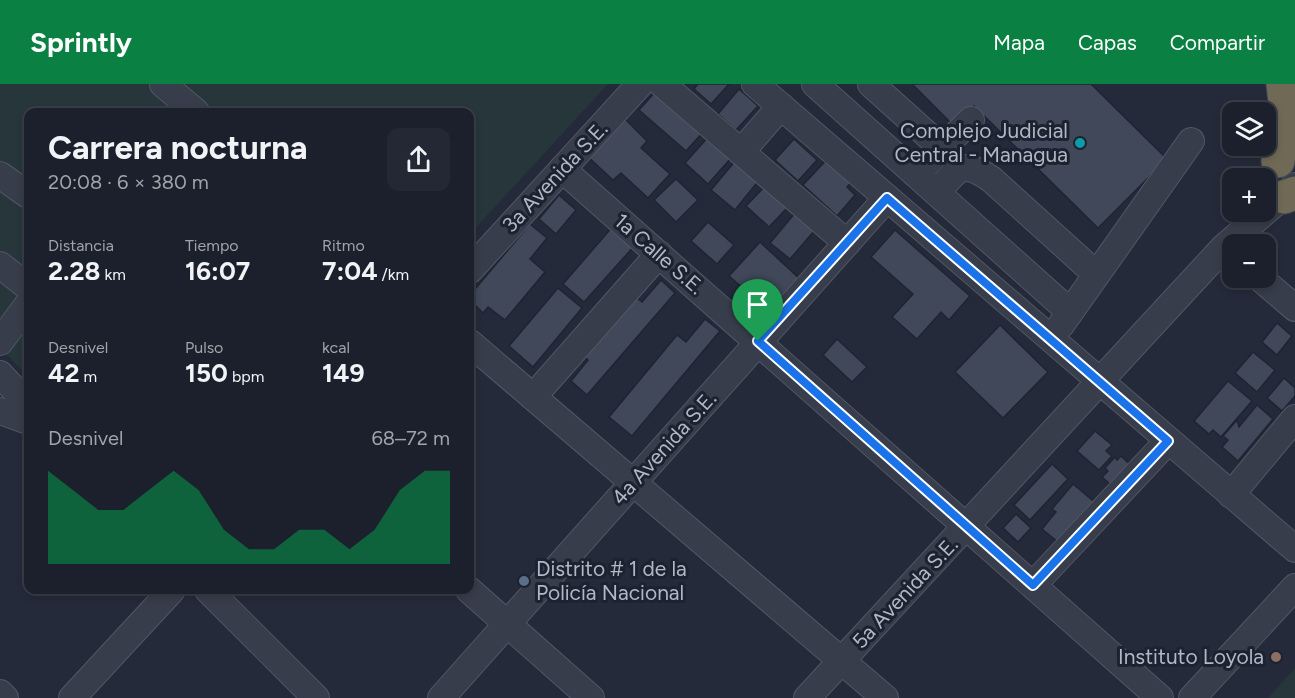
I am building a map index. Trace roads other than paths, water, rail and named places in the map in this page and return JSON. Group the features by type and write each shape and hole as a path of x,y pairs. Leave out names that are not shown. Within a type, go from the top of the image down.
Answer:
{"highway":[{"path":"1283,84 1286,111 1287,180"}],"street":[{"path":"163,84 191,108"},
{"name":"3a Avenida S.E.","path":"474,266 640,84"},
{"path":"662,84 847,243"},
{"path":"755,84 1295,549"},
{"path":"815,84 1070,312"},
{"path":"871,84 942,148"},
{"path":"741,152 781,106"},
{"path":"916,174 971,120"},
{"path":"1050,340 1191,141"},
{"path":"937,192 957,171 975,168 992,179 1096,274"},
{"name":"1a Calle S.E.","path":"562,169 1161,698"},
{"path":"0,175 24,192"},
{"path":"1242,234 1287,180"},
{"name":"4a Avenida S.E.","path":"442,698 887,198"},
{"path":"533,397 659,254"},
{"name":"5a Avenida S.E.","path":"807,698 1100,382 1222,257"},
{"path":"0,265 24,284"},
{"path":"1272,288 1295,308"},
{"path":"0,342 24,309"},
{"path":"474,346 885,698"},
{"path":"0,374 24,400"},
{"path":"0,411 24,420"},
{"path":"1231,495 1295,418"},
{"path":"1033,585 1168,441"},
{"path":"1192,698 1295,587"},
{"path":"72,698 168,594"},
{"path":"212,594 316,698"},
{"path":"474,594 591,698"},
{"path":"0,693 5,698"}],"place":[{"name":"Complejo Judicial Central - Managua","path":"1080,143"},
{"name":"Distrito # 1 de la Policía Nacional","path":"524,581"},
{"name":"Instituto Loyola","path":"1276,657"}]}
